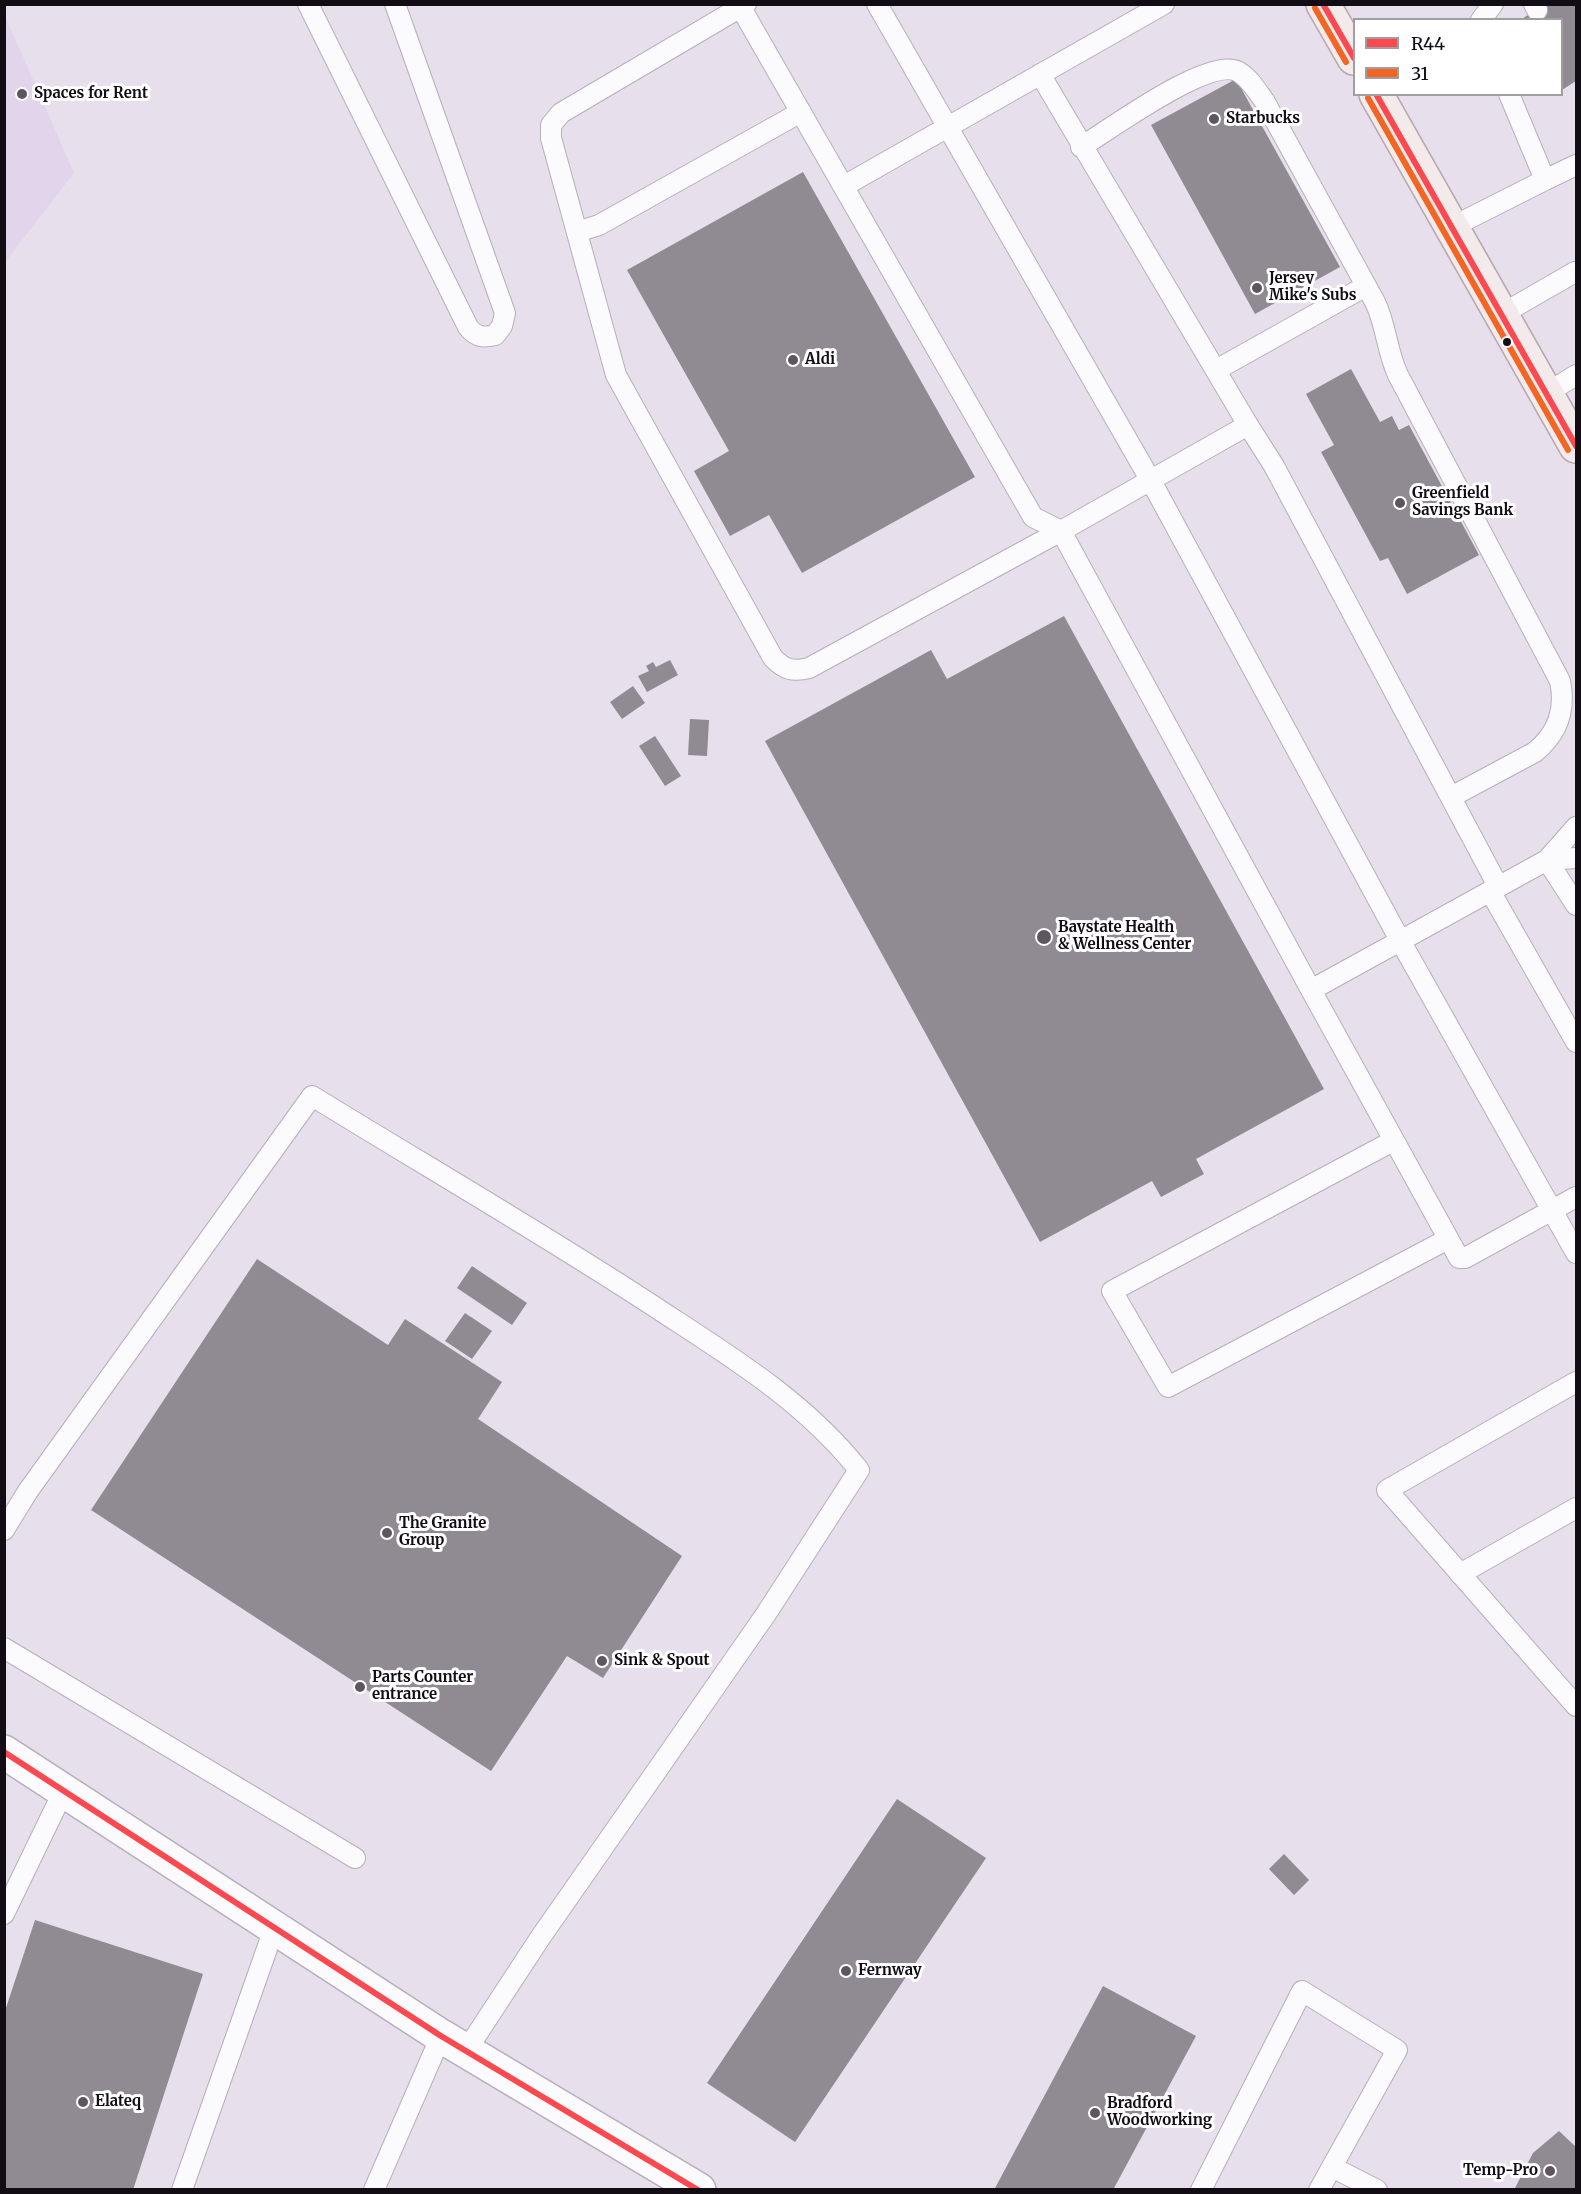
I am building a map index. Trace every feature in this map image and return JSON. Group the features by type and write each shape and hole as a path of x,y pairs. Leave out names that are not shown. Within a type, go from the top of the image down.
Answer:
{"main road":[{"path":"1323,4 1353,56"},
{"path":"1377,96 1576,446"}],"street":[{"path":"4,1752 454,2043 699,2190"}],"lane":[{"path":"308,4 468,327 474,334 483,337 495,335 502,326 505,313 395,4"},
{"path":"877,4 1151,480 1401,942 1576,1253"},
{"path":"844,186 1164,4"},
{"path":"1482,18 1493,4"},
{"path":"1248,425 1061,531 809,668 795,672 783,668 773,658 616,375 551,138 550,125 561,113 744,6 801,112 1033,517 1061,531 1393,1141 1461,1260 1576,1197"},
{"path":"1081,147 1182,84 1216,69 1236,71 1252,85 1265,102 1381,314 1388,353 1398,375 1560,681 1564,699 1557,724 1545,743 1535,752 1451,798"},
{"path":"1040,74 1081,147 1274,466 1451,798 1494,889 1576,1042"},
{"path":"1510,96 1545,180"},
{"path":"577,232 599,225 801,112"},
{"path":"1452,226 1576,165"},
{"path":"1502,314 1554,283 1575,272 1576,274"},
{"path":"1216,370 1366,286"},
{"path":"1547,393 1576,375"},
{"path":"1311,990 1547,860 1576,827"},
{"path":"1547,860 1576,858"},
{"path":"1547,860 1576,905"},
{"path":"4,1530 28,1491 312,1096 656,1308 760,1376 832,1436 859,1470 766,1614 540,1938 454,2043 374,2190"},
{"path":"1393,1141 1112,1291 1168,1387 1448,1239"},
{"path":"1576,1382 1387,1490 1576,1706"},
{"path":"1460,1574 1576,1508"},
{"path":"4,1648 356,1858"},
{"path":"4,1914 64,1790"},
{"path":"182,2190 275,1926"},
{"path":"1201,2190 1302,1991 1397,2050 1319,2190"},
{"path":"1332,2167 1377,2190"}],"shaded area":[{"name":"Spaces for Rent","path":"5,16 74,173 4,262"}],"building":[{"path":"1546,4 1576,4 1576,81 1563,89 1563,18 1523,18"},
{"path":"1236,79 1340,267 1255,314 1151,125"},
{"name":"Aldi","path":"803,172 975,477 802,573 769,515 730,536 694,471 729,451 627,270"},
{"name":"Greenfield Savings Bank","path":"1351,369 1380,422 1392,416 1399,430 1409,425 1479,555 1407,594 1388,558 1380,561 1321,452 1334,445 1306,394"},
{"path":"1064,616 1324,1089 1196,1159 1204,1174 1161,1197 1152,1181 1040,1242 765,741 931,650 947,679"},
{"path":"670,660 678,675 647,692 638,676 649,671 646,666 653,662 656,667"},
{"path":"633,686 645,703 622,719 610,702"},
{"path":"690,719 709,720 707,756 688,755"},
{"path":"655,736 681,776 665,786 639,746"},
{"name":"The Granite Group","path":"257,1259 388,1345 405,1319 502,1382 478,1419 682,1556 603,1678 567,1656 491,1771 91,1510"},
{"path":"472,1266 527,1303 512,1325 457,1288"},
{"path":"465,1313 492,1331 472,1359 445,1341"},
{"name":"Fernway","path":"897,1799 986,1858 795,2142 707,2083"},
{"path":"1284,1854 1309,1880 1294,1895 1269,1869"},
{"name":"Elateq","path":"35,1920 203,1974 133,2190 4,2190 4,2014"},
{"name":"Bradford Woodworking","path":"1103,1986 1196,2036 1113,2190 994,2190"},
{"name":"Temp-Pro","path":"1559,2131 1576,2147 1576,2190 1514,2190 1533,2153"}],"transit line":[{"name":"R44","path":"1323,4 1353,56"},
{"name":"31","path":"1315,8 1346,62"},
{"name":"R44","path":"1377,96 1576,446"},
{"name":"31","path":"1368,98 1568,450"},
{"name":"R44","path":"4,1752 441,2036 698,2190"}],"place":[{"name":"Spaces for Rent","path":"22,94"},
{"name":"Starbucks","path":"1214,119"},
{"name":"Jersey Mike's Subs","path":"1257,288"},
{"name":"Aldi","path":"793,360"},
{"name":"Greenfield Savings Bank","path":"1400,503"},
{"name":"Baystate Health & Wellness Center","path":"1044,937"},
{"name":"The Granite Group","path":"387,1533"},
{"name":"Sink & Spout","path":"602,1661"},
{"name":"Parts Counter entrance","path":"360,1687"},
{"name":"Fernway","path":"846,1971"},
{"name":"Elateq","path":"83,2102"},
{"name":"Bradford Woodworking","path":"1095,2113"},
{"name":"Temp-Pro","path":"1550,2171"}]}
